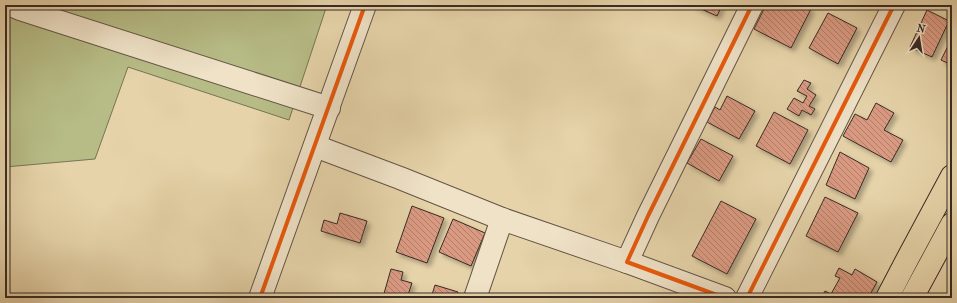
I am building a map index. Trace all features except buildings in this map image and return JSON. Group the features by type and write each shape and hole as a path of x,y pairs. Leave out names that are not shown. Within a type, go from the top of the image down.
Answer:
{"main road":[{"path":"887,298 952,176"},
{"path":"912,298 952,224"}],"street":[{"path":"11,5 328,108"},
{"path":"260,298 365,5"},
{"path":"627,262 648,216 752,5"},
{"path":"747,298 894,5"},
{"path":"315,146 502,219 627,262 725,298"},
{"path":"475,298 502,219"}],"green space":[{"path":"5,5 327,5 289,120 128,67 95,159 5,167"}],"cycle path":[{"path":"260,298 365,5"},
{"path":"725,298 627,262 648,216 752,5"},
{"path":"747,298 894,5"}]}
